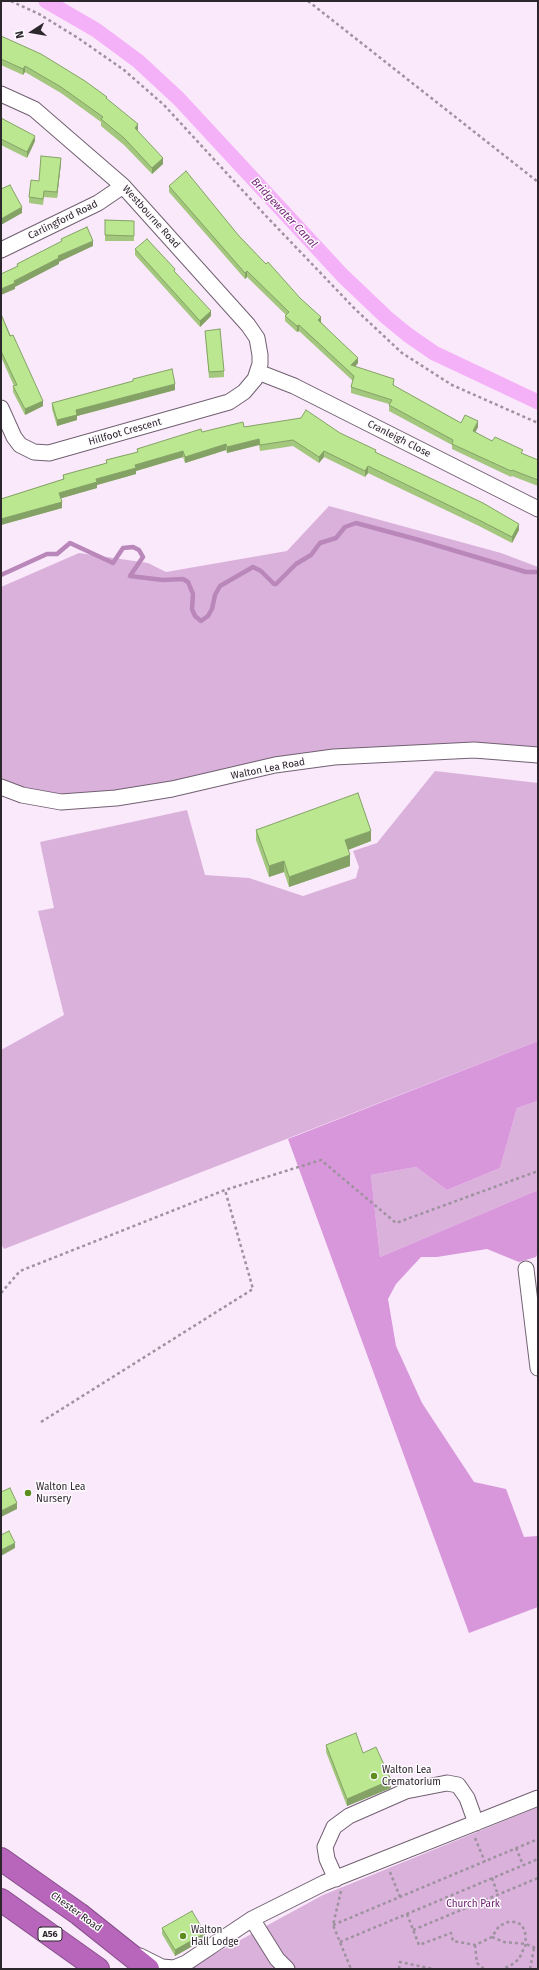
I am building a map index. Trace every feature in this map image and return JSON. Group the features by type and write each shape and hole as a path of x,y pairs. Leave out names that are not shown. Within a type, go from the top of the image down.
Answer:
{"highway":[{"name":"Chester Road","path":"1,1859 122,1946 148,1969"},
{"name":"A56","path":"1,1900 98,1969"}],"street":[{"name":"Westbourne Road","path":"1,94 34,109 123,186 253,331 260,347 260,364 258,372"},
{"name":"Carlingford Road","path":"1,250 98,203 123,186"},
{"name":"Hillfoot Crescent","path":"1,408 14,437 20,444 34,452 49,453 229,402 244,392 258,372"},
{"name":"Cranleigh Close","path":"258,372 294,386 538,509"},
{"name":"Walton Lea Road","path":"1,787 22,795 61,802 116,798 158,791 275,765 334,757 474,750 538,755"},
{"path":"526,1268 538,1368"},
{"path":"340,1877 327,1859 325,1847 334,1827 348,1816 406,1791 446,1783 458,1785 467,1798 473,1824"},
{"path":"122,1946 162,1967 174,1968 186,1963 252,1918 385,1858 538,1798"},
{"path":"252,1918 277,1959 287,1969"}],"path":[{"path":"11,1 39,14 78,38 124,70 164,105 267,217 355,309 402,353 452,385 538,423"},
{"path":"308,1 538,182"},
{"path":"1,1293 20,1271 225,1190 322,1160 396,1223 538,1171"},
{"path":"41,1422 253,1289 225,1190"},
{"path":"473,1824 485,1862"},
{"path":"334,1925 538,1839"},
{"path":"516,1848 523,1865"},
{"path":"385,1858 400,1897"},
{"path":"340,1942 538,1859"},
{"path":"340,1877 334,1925 351,1969"},
{"path":"492,1878 498,1895"},
{"path":"413,1930 538,1878"},
{"path":"407,1914 419,1945 451,1933 453,1941 475,1945 492,1937 499,1926 508,1922 516,1922 522,1925 525,1932 526,1944 519,1959 510,1966 502,1969"},
{"path":"492,1937 504,1942 526,1944 536,1948 530,1969"},
{"path":"475,1945 477,1963 484,1969"},
{"path":"399,1969 400,1962 433,1969"}],"green space":[{"path":"329,506 501,553 538,567 538,755 334,757 61,802 1,787 1,587 79,553 148,563 166,572 287,551"},
{"path":"435,771 538,783 538,1041 4,1249 1,1244 1,1050 64,1015 38,911 54,908 40,842 187,810 205,875 249,878 303,896 356,878 359,867 353,851 377,843"},
{"path":"538,1101 538,1190 380,1257 371,1175 416,1167 447,1190 500,1168 517,1108"},
{"name":"Church Park","path":"538,1807 538,1969 187,1969 323,1895"}],"shaded area":[{"path":"538,1041 538,1101 517,1108 500,1168 447,1190 416,1167 371,1175 380,1257 538,1190 538,1253 536,1257 519,1262 487,1249 437,1257 421,1257 396,1284 388,1299 396,1346 422,1403 474,1482 506,1489 524,1537 538,1536 538,1607 469,1633 288,1139"}],"building":[{"path":"1,36 41,54 85,81 107,97 106,98 138,124 135,128 163,158 152,168 124,138 101,119 103,117 61,87 25,66 23,69 1,59"},
{"path":"1,118 35,136 27,152 1,139"},
{"path":"41,156 61,158 57,192 44,191 43,199 29,197 31,180 39,181"},
{"path":"186,171 239,236 266,264 268,262 300,298 321,317 318,320 358,358 351,365 394,379 393,385 461,423 465,415 478,421 473,431 492,441 495,437 523,450 521,453 538,460 538,480 512,470 511,471 452,444 453,440 389,405 392,400 351,387 354,376 299,325 297,326 285,316 289,312 247,271 245,273 169,186"},
{"path":"10,185 22,207 1,219 1,189"},
{"path":"105,220 134,221 134,236 105,235"},
{"path":"87,227 93,241 58,256 59,258 14,281 15,283 1,289 1,274 62,241 61,239"},
{"path":"147,239 211,311 200,321 135,249"},
{"path":"1,314 10,336 13,335 43,401 25,409 13,386 17,385 1,351"},
{"path":"220,329 224,371 209,372 205,331"},
{"path":"172,369 175,384 76,410 77,415 57,420 52,403"},
{"path":"306,410 340,433 376,450 375,452 483,503 519,524 512,537 368,466 365,471 324,451 319,457 293,440 260,445 259,439 227,447 226,444 185,457 183,451 135,465 136,468 96,479 97,482 59,493 62,502 1,519 1,499 64,479 63,475 107,463 106,460 138,452 137,449 201,429 202,432 243,422 244,427 301,418"},
{"path":"358,793 371,831 345,840 350,855 289,877 284,861 269,866 256,830"},
{"path":"10,1488 17,1503 1,1511 1,1492"},
{"path":"9,1531 15,1543 1,1550 1,1535"},
{"path":"356,1733 363,1753 376,1747 391,1780 347,1799 326,1745"},
{"name":"Walton Hall Lodge","path":"192,1911 205,1933 175,1950 162,1928"}],"waterway":[{"name":"Bridgewater Canal","path":"46,1 96,30 138,61 179,99 342,275 386,317 408,335 434,353 538,402"},
{"path":"1,575 47,554 57,554 70,543 113,563 123,548 133,547 139,550 143,557 130,576 163,580 183,579 188,582 193,594 192,609 195,616 201,621 208,616 212,609 215,595 220,586 253,567 261,571 274,584 276,584 296,564 311,555 320,543 336,538 345,527 356,523 526,572 538,572"}],"place":[{"name":"Walton Lea Nursery","path":"28,1493"},
{"name":"Walton Lea Crematorium","path":"374,1776"},
{"name":"Walton Hall Lodge","path":"183,1936"}]}
